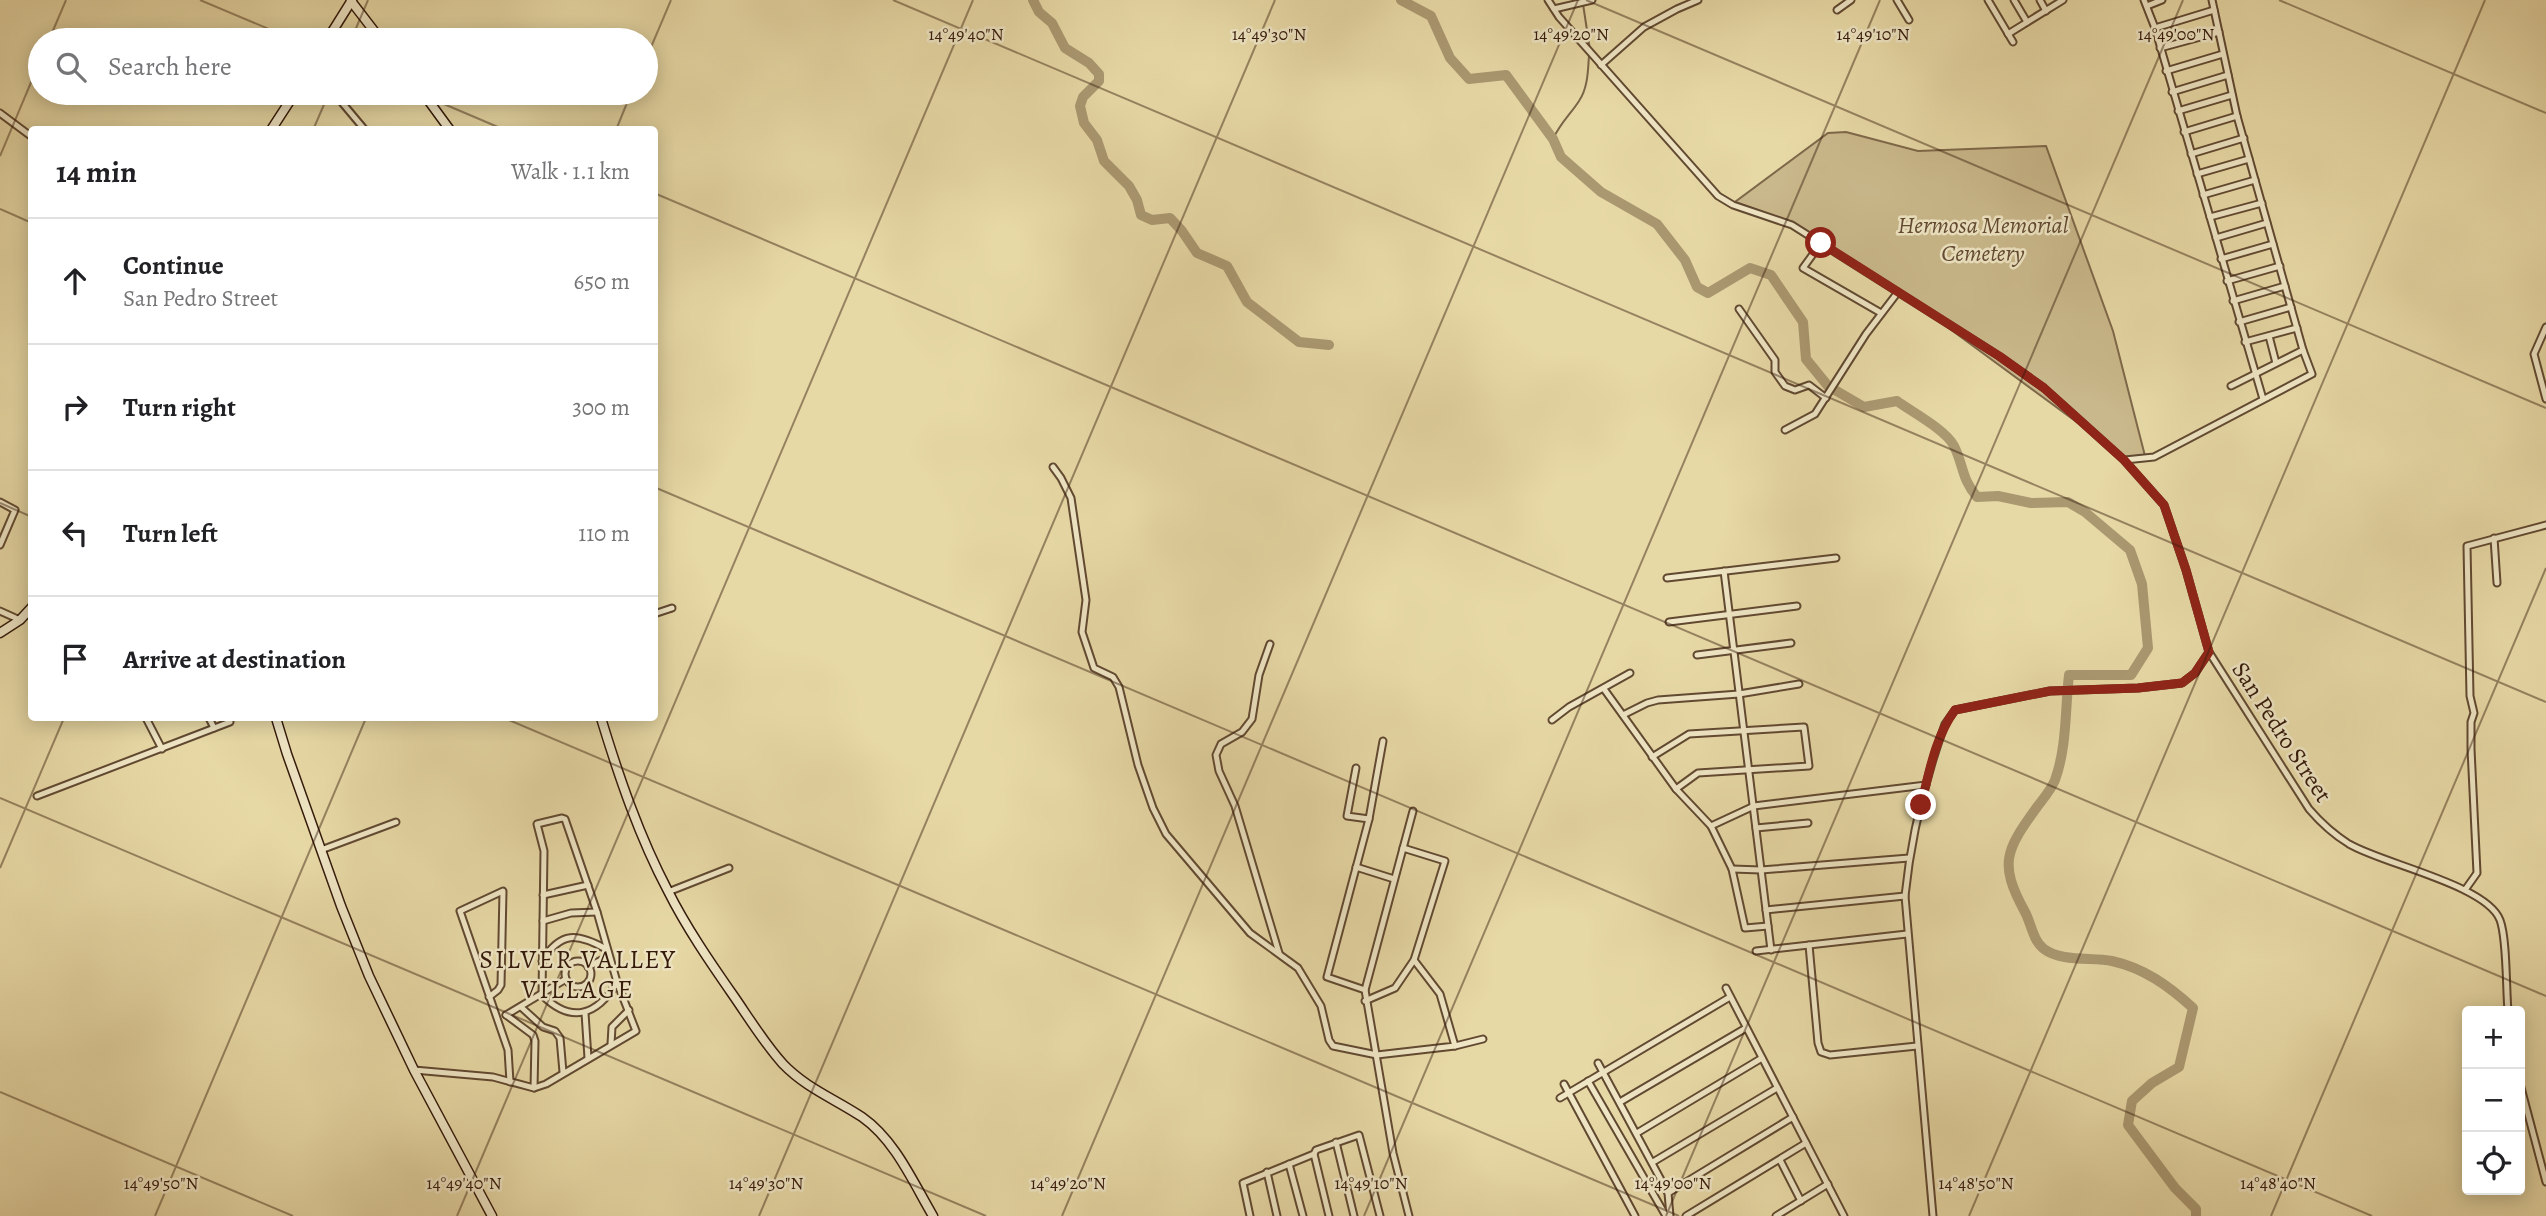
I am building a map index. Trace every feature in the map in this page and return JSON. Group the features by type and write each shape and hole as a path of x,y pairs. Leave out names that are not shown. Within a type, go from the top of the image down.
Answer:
{"street":[{"name":"San Pedro Street","path":"1548,0 1601,65 1718,195 1733,205 1792,225 1999,356 2044,388 2124,460 2164,505 2209,652 2309,809 2326,828 2351,845 2465,890 2494,910 2501,921 2508,1006"},
{"path":"1554,9 1592,0"},
{"path":"1675,0 1677,9"},
{"path":"1601,65 1644,27 1698,0"},
{"path":"1837,10 1852,0"},
{"path":"1897,0 1909,20"},
{"path":"1988,0 2013,42"},
{"path":"2014,0 2027,22"},
{"path":"2040,0 2046,11"},
{"path":"2008,34 2063,0"},
{"path":"2162,0 2145,3 2155,27 2263,399"},
{"path":"2124,460 2154,457 2312,374 2237,116 2212,0"},
{"path":"335,28 352,1 372,28"},
{"path":"2155,27 2214,10"},
{"path":"2160,48 2218,32"},
{"path":"2166,71 2223,54"},
{"path":"2172,92 2228,75"},
{"path":"2178,111 2232,95"},
{"path":"274,126 287,105"},
{"path":"344,105 362,126"},
{"path":"432,105 447,126"},
{"path":"0,113 28,134"},
{"path":"2184,132 2237,116"},
{"path":"2191,154 2244,138"},
{"path":"2197,174 2249,159"},
{"path":"2203,195 2255,180"},
{"path":"2210,217 2262,203"},
{"path":"2216,238 2267,223"},
{"path":"1821,243 1803,268 1881,313"},
{"path":"2221,260 2273,244"},
{"path":"2227,281 2280,266"},
{"path":"2233,300 2285,286"},
{"path":"1785,430 1815,414 1881,313 1898,292"},
{"path":"2239,322 2291,307"},
{"path":"1739,309 1775,360 1775,372 1785,386 1796,390 1809,386 1826,398"},
{"path":"2546,327 2534,354 2546,399"},
{"path":"2245,342 2297,328"},
{"path":"2269,336 2276,363"},
{"path":"2231,386 2303,350"},
{"path":"1053,467 1067,488 1075,521 1086,600 1083,640 1094,668 1112,677 1119,687 1138,765 1166,834 1244,927 1298,968 1316,995 1330,1043 1338,1048 1377,1055 1455,1046 1483,1039"},
{"path":"0,502 16,510 0,545"},
{"path":"2465,890 2477,873 2471,749 2471,722 2474,713 2470,696 2467,546 2546,525"},
{"path":"2494,538 2497,583"},
{"path":"1667,578 1836,558"},
{"path":"1724,572 1771,950"},
{"path":"1669,622 1797,606"},
{"path":"658,613 672,608"},
{"path":"0,611 20,620"},
{"path":"0,634 28,611"},
{"path":"1698,655 1791,643"},
{"path":"1270,644 1259,675 1252,719 1242,732 1221,744 1216,755 1219,771 1235,806 1279,953"},
{"path":"1933,1216 1905,896 1909,858 1926,785 1945,724 1955,710 2050,691 2138,688 2182,683 2195,673 2209,652"},
{"path":"1552,720 1569,707 1630,673"},
{"path":"1623,715 1658,700 1740,694 1799,684"},
{"path":"1604,688 1676,789 1711,826 1732,869 1745,928 1768,926"},
{"path":"148,721 162,749"},
{"path":"210,721 214,728"},
{"path":"277,721 321,850 369,976 414,1070 492,1216"},
{"path":"602,721 642,837 668,892 720,976 766,1044 784,1065 812,1089 863,1119 876,1130 902,1163 933,1216"},
{"path":"37,796 230,722"},
{"path":"1652,757 1689,734 1804,727 1809,766 1749,772 1698,773 1676,789"},
{"path":"1364,990 1327,977 1369,819 1383,741"},
{"path":"1356,768 1347,816 1369,819"},
{"path":"1711,826 1754,806 1926,785"},
{"path":"1409,1216 1393,1153 1364,990 1413,811"},
{"path":"414,1070 493,1077 534,1088 547,1084 563,1072 636,1031 617,982 597,912 565,819 536,825 544,851 542,995 563,1011 585,1013 601,1002 617,982"},
{"path":"321,850 396,822"},
{"path":"1756,828 1808,823"},
{"path":"1365,1001 1395,988 1414,960 1445,861 1403,848"},
{"path":"1732,869 1761,870 1909,858"},
{"path":"668,892 729,867"},
{"path":"1356,867 1394,879"},
{"path":"543,895 588,885"},
{"path":"489,997 500,985 503,891 460,911 489,997 508,1051 510,1082"},
{"path":"1766,910 1905,896"},
{"path":"543,921 571,913 597,912"},
{"path":"1756,951 1907,934"},
{"path":"541,962 549,950 566,938 578,936 606,949"},
{"path":"1809,945 1821,1052 1830,1055 1917,1046"},
{"path":"589,967 609,956"},
{"path":"1414,960 1440,994 1455,1046"},
{"path":"578,961 589,967 590,975 584,985 572,985 566,979 565,971 569,964 578,961"},
{"path":"497,1020 566,979"},
{"path":"1726,988 1842,1213 1832,1216"},
{"path":"1560,1098 1730,997"},
{"path":"521,1007 544,1027 555,1031 560,1038 563,1072"},
{"path":"611,1044 612,1027 629,1010"},
{"path":"585,1013 588,1058"},
{"path":"506,1015 533,1035 534,1088"},
{"path":"1620,1102 1746,1028"},
{"path":"1637,1133 1762,1058"},
{"path":"1598,1063 1668,1193 1668,1216"},
{"path":"1588,1081 1668,1216"},
{"path":"1564,1084 1635,1216"},
{"path":"1653,1162 1777,1087"},
{"path":"2525,1103 2546,1182"},
{"path":"1668,1193 1793,1117"},
{"path":"1250,1216 1243,1183 1314,1154 1316,1150 1359,1135 1380,1216"},
{"path":"1336,1142 1354,1216"},
{"path":"1686,1216 1699,1213 1806,1143"},
{"path":"1314,1154 1327,1216"},
{"path":"1780,1160 1801,1201"},
{"path":"1289,1164 1303,1216"},
{"path":"1267,1172 1277,1216"},
{"path":"1776,1216 1828,1184"}],"green space":[{"name":"Hermosa Memorial Cemetery","path":"1846,132 1918,151 2046,146 2113,331 2145,456 2127,459 1882,279 1792,222 1735,202 1828,133"}],"waterway":[{"path":"1033,0 1039,12 1052,23 1065,48 1089,63 1099,74 1099,81 1083,97 1080,106 1084,123 1097,140 1104,161 1129,186 1141,215 1152,220 1170,218 1197,253 1227,266 1247,302 1299,342 1329,345"},
{"path":"1401,0 1431,16 1450,58 1469,79 1506,75 1553,139 1561,157 1601,192 1657,224 1685,260 1697,287 1708,293 1750,268 1771,275 1803,322 1806,359 1828,386 1864,407 1897,401 1936,428 1954,446 1965,478 1977,497 1998,496 2031,503 2068,502 2085,512 2130,550 2142,584 2148,648 2131,675 2069,675 2064,742 2055,780 2012,846 2009,869 2016,895 2040,946 2059,956 2112,961 2135,968 2165,985 2193,1008 2179,1067 2152,1083 2132,1101 2128,1125 2175,1188 2196,1209 2196,1216"},
{"path":"1583,4 1590,50"},
{"path":"1553,139 1582,96 1589,55"}],"district":[{"name":"SILVER VALLEY VILLAGE","path":"578,974"}],"route":[{"path":"1821,243 1999,356 2044,388 2124,460 2164,505 2209,652 2195,673 2182,683 2138,688 2050,691 1955,710 1945,724 1921,805"}]}
